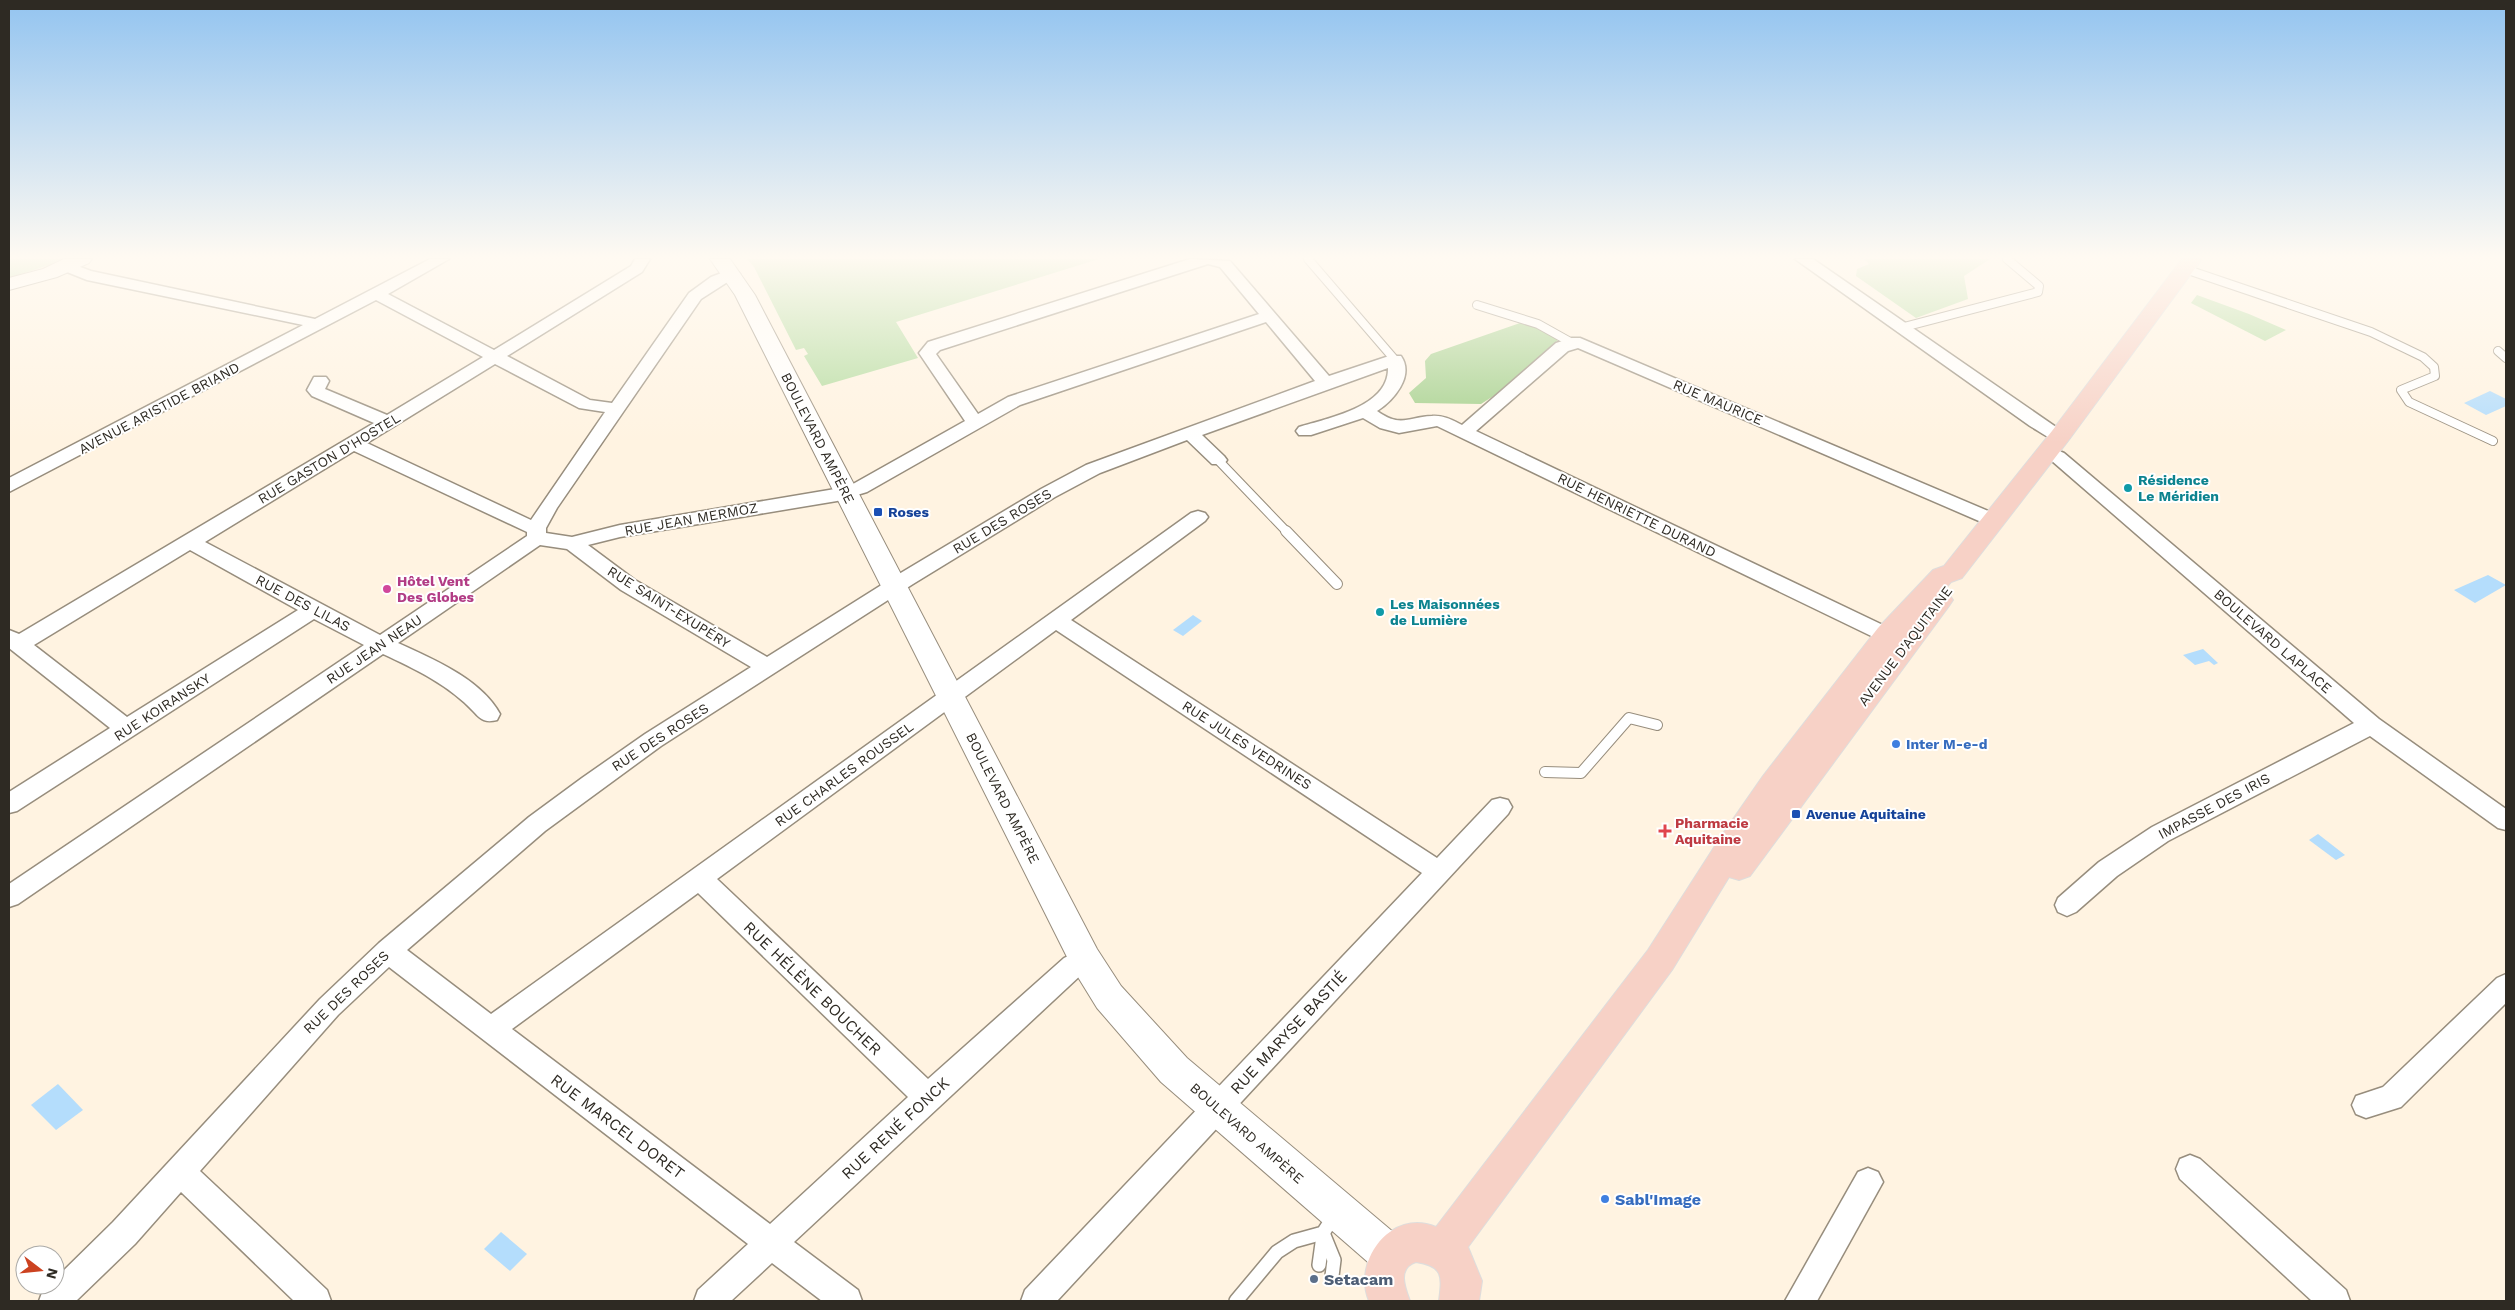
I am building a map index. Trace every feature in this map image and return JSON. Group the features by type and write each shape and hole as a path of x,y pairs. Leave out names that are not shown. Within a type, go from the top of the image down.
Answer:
{"main road":[{"name":"AVENUE D'AQUITAINE","path":"1443,1249 1660,960 1701,918 1942,576 1953,572 2147,320"},
{"path":"1390,1301 1383,1282 1385,1268 1391,1256 1400,1247 1414,1242 1430,1243 1443,1249 1455,1262 1461,1276 1462,1294 1458,1301"}],"street":[{"path":"304,320 317,326"},
{"name":"AVENUE ARISTIDE BRIAND","path":"9,486 328,320"},
{"path":"425,320 585,404 616,409"},
{"name":"RUE GASTON D'HOSTEL","path":"14,641 190,542 353,444 552,320"},
{"name":"RUE JEAN NEAU","path":"9,897 380,644 537,533 616,409 678,320"},
{"name":"BOULEVARD AMPÈRE","path":"755,320 895,586 1085,959 1109,996 1174,1070 1218,1107 1330,1222 1391,1256"},
{"path":"976,422 927,353 934,346 1018,320"},
{"name":"RUE JEAN MERMOZ","path":"537,533 572,543 620,531 846,492 868,485 1014,401 1256,320"},
{"path":"1273,320 1326,383"},
{"name":"BOULEVARD LAPLACE","path":"1889,320 2036,422 2053,444 2058,457 2371,725 2506,821"},
{"path":"1464,432 1562,347 1572,343"},
{"name":"RUE MAURICE","path":"1572,343 1585,344 1993,520"},
{"path":"1305,431 1365,412 1388,393 1397,374 1395,360"},
{"name":"RUE DES ROSES","path":"54,1301 124,1233 329,1007 388,951 537,824 590,784 653,740 895,586 1048,493 1093,469 1189,432 1395,360"},
{"path":"320,381 316,386 318,392 387,422"},
{"name":"RUE HENRIETTE DURAND","path":"1365,412 1383,424 1410,426 1435,420 1464,432 1897,640"},
{"path":"1189,432 1218,460"},
{"path":"353,444 537,533"},
{"name":"RUE CHARLES ROUSSEL","path":"491,1029 1198,517"},
{"name":"RUE DES LILAS","path":"190,542 380,644 441,673 474,695 489,714"},
{"name":"RUE SAINT-EXUPÉRY","path":"572,543 628,585 767,667"},
{"name":"RUE KOIRANSKY","path":"9,804 314,609"},
{"name":"RUE JULES VEDRINES","path":"1056,620 1438,871"},
{"path":"14,641 127,729"},
{"name":"IMPASSE DES IRIS","path":"2067,904 2108,869 2160,834 2371,725"},
{"name":"RUE MARYSE BASTIÉ","path":"1036,1301 1500,807"},
{"name":"RUE HÉLÈNE BOUCHER","path":"699,878 928,1097"},
{"name":"RUE MARCEL DORET","path":"388,951 847,1301"},
{"name":"RUE RENÉ FONCK","path":"709,1301 928,1097 1073,966 1085,959"},
{"path":"2366,1105 2391,1098 2506,986"},
{"path":"2190,1169 2335,1301"},
{"path":"177,1173 194,1184 316,1301"},
{"path":"1800,1301 1868,1182"}],"lane":[{"path":"1361,320 1395,360"},
{"path":"1535,320 1544,324 1572,343"},
{"path":"1900,328 1930,320"},
{"path":"2339,320 2423,356 2434,367 2435,376 2401,390 2409,402 2493,442"},
{"path":"2498,351 2506,358"},
{"path":"1218,460 1337,584"},
{"path":"1545,772 1581,773 1629,718 1656,725"},
{"path":"1319,1265 1330,1222"},
{"path":"1330,1222 1334,1260 1332,1276"},
{"path":"1236,1301 1277,1252 1330,1222"}],"green space":[{"path":"781,320 902,320 896,322 918,358 822,386 804,356 808,354 804,348 796,350"},
{"path":"2224,320 2263,320 2286,330 2265,341"},
{"path":"1520,323 1542,326 1558,340 1495,395 1481,404 1415,403 1409,393 1426,378 1425,361 1431,354"}],"water":[{"path":"2490,391 2506,399 2506,406 2486,415 2464,403"},
{"path":"2488,575 2506,585 2475,603 2454,590"},
{"path":"1193,615 1202,621 1183,636 1173,630"},
{"path":"2203,649 2218,663 2214,665 2209,661 2195,665 2183,655"},
{"path":"2318,834 2345,855 2336,860 2309,840"},
{"path":"58,1084 83,1110 56,1130 31,1105"},
{"path":"501,1232 527,1254 510,1271 484,1249"}],"place":[{"name":"Résidence Le Méridien","path":"2128,488"},
{"name":"Roses","path":"878,512"},
{"name":"Hôtel Vent Des Globes","path":"387,589"},
{"name":"Les Maisonnées de Lumière","path":"1380,612"},
{"name":"Inter M-e-d","path":"1896,744"},
{"name":"Avenue Aquitaine","path":"1796,814"},
{"name":"Pharmacie Aquitaine","path":"1665,831"},
{"name":"Sabl'Image","path":"1605,1199"},
{"name":"Setacam","path":"1314,1279"}]}
